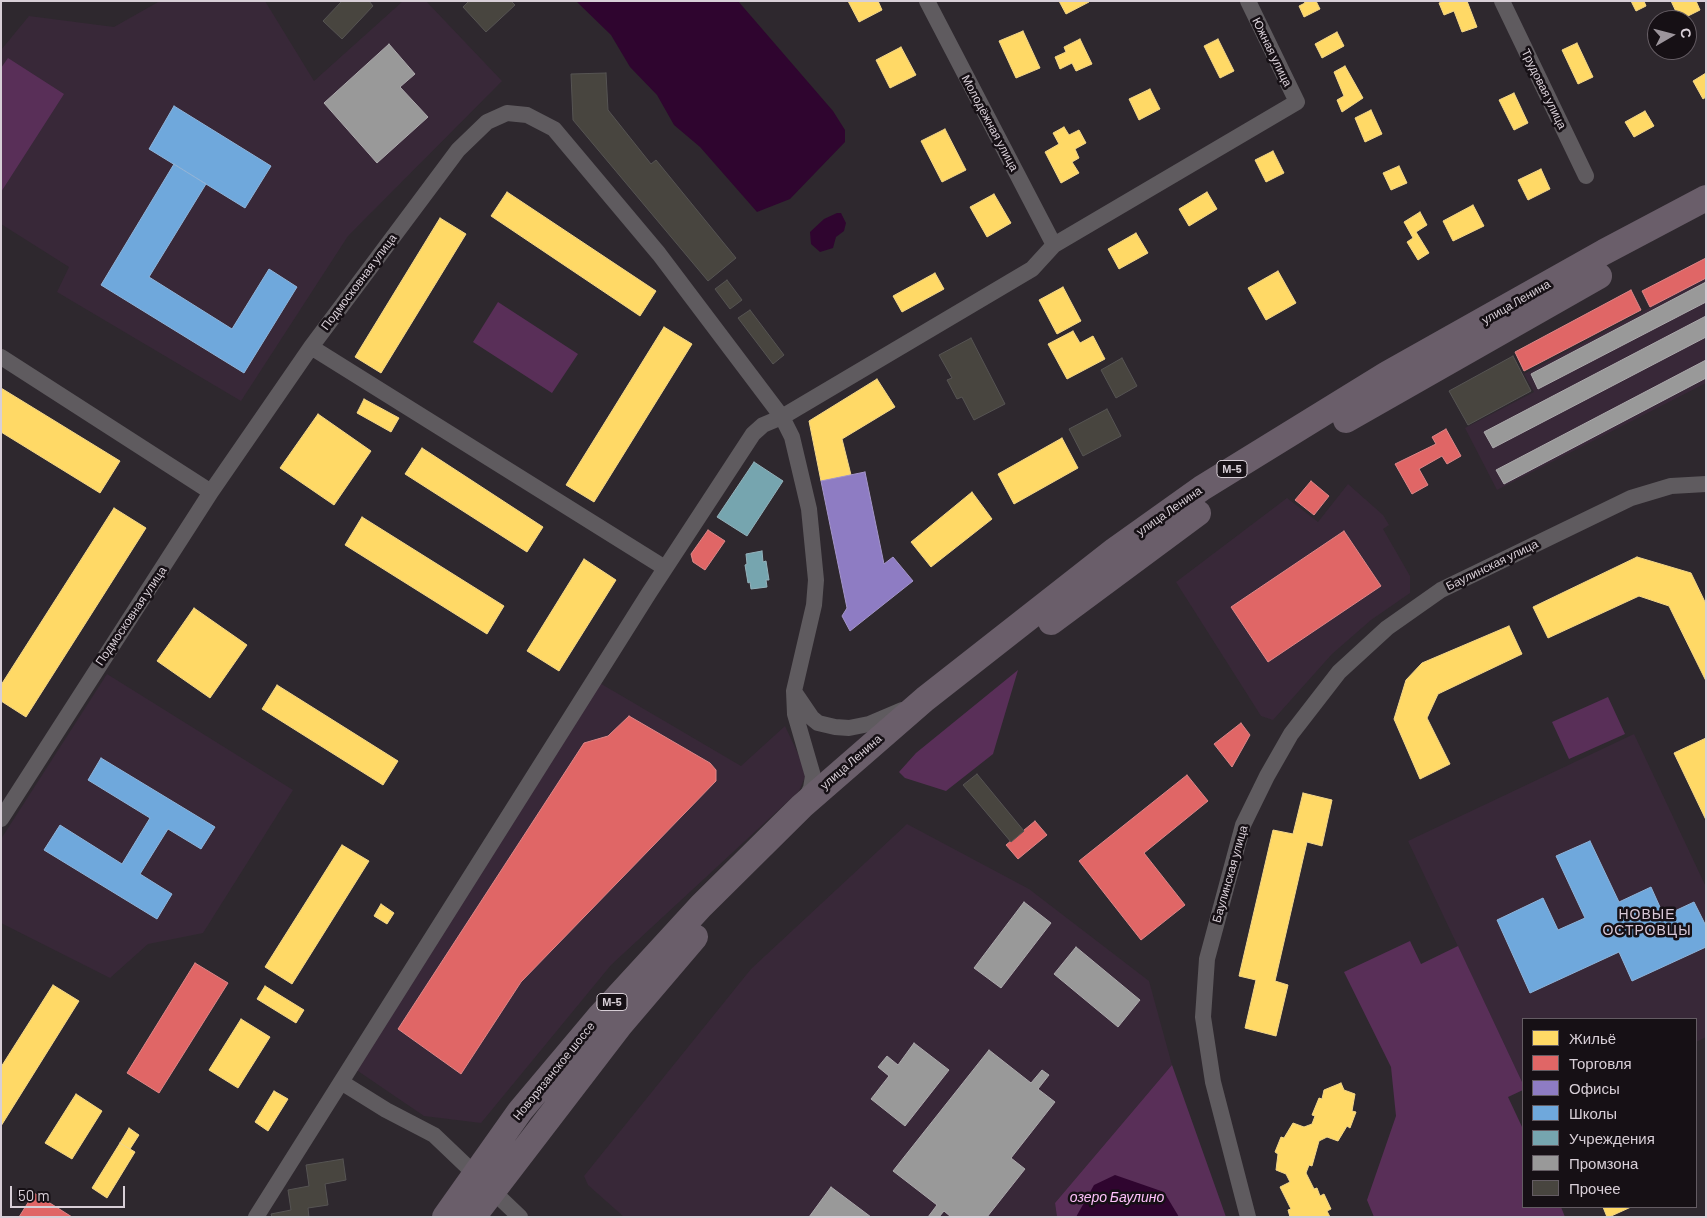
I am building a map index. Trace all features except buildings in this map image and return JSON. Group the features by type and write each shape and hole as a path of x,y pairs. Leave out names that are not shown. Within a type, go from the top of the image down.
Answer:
{"main road":[{"name":"улица Ленина","path":"804,814 924,698 1114,550 1202,488 1388,374 1604,252 1706,198"},
{"name":"улица Ленина","path":"804,814 873,763 1124,566 1209,505 1404,386 1706,217"},
{"name":"Новорязанское шоссе","path":"445,1217 485,1181 804,814"},
{"name":"Новорязанское шоссе","path":"473,1217 485,1181"}],"street":[{"name":"Молодёжная улица","path":"927,1 1054,245"},
{"name":"Южная улица","path":"1054,245 1297,102 1248,1"},
{"name":"Трудовая улица","path":"1502,1 1586,176"},
{"name":"Подмосковная улица","path":"1,819 211,492 311,347 458,150 487,122 506,113 527,115 554,129 653,246 782,417 795,446 809,509 816,580 814,605 794,691 795,714 813,776 804,814"},
{"path":"256,1217 665,568 753,434 763,425 782,417 1032,269 1054,245"},
{"path":"311,347 665,568"},
{"path":"1,357 211,492"},
{"name":"Баулинская улица","path":"1248,1217 1213,1082 1203,1018 1207,958 1244,825 1267,776 1291,734 1339,672 1387,628 1441,590 1631,498 1671,486 1706,484"},
{"path":"794,691 812,718 818,723 849,728 869,724 894,714 924,698"},
{"path":"341,1082 386,1110 434,1135 485,1181 520,1217"}],"shaded area":[{"path":"160,1 265,1 314,81 403,1 426,1 502,81 348,236 241,401 57,292 69,267 1,224 1,50 29,16 114,27"},
{"path":"8,58 64,94 1,192 1,68"},
{"path":"1706,278 1706,383 1497,490 1465,428 1534,392 1524,374"},
{"path":"498,302 578,354 552,393 473,342"},
{"path":"1348,484 1383,515 1389,525 1383,529 1410,576 1410,593 1371,620 1332,654 1273,720 1261,716 1176,582 1287,498 1318,522"},
{"path":"1018,670 993,754 946,791 905,778 899,772 916,753"},
{"path":"107,674 293,790 203,933 148,944 110,978 1,923 1,839"},
{"path":"598,682 741,766 785,726 802,762 805,777 799,791 611,965 481,1123 424,1116 355,1069"},
{"path":"1608,697 1625,734 1569,759 1552,722"},
{"path":"1634,734 1706,887 1706,1037 1697,1042 1697,1018 1522,1018 1522,1082 1408,841"},
{"path":"907,824 1029,889 1149,981 1172,1065 1055,1203 1057,1217 624,1217 588,1185 584,1176 751,969"},
{"path":"1410,941 1421,964 1458,946 1522,1082 1522,1090 1508,1097 1522,1127 1522,1208 1561,1208 1565,1217 1374,1217 1367,1200 1396,1116 1391,1067 1344,972"},
{"path":"1172,1065 1226,1217 1057,1217 1055,1203"}],"water":[{"path":"576,1 738,1 833,111 845,130 845,142 790,199 757,212 700,147 674,125 657,95 630,67 611,35"},
{"path":"841,213 846,223 844,231 836,237 833,248 820,252 811,244 810,232 824,219"},
{"name":"озеро Баулино","path":"1115,1175 1164,1192 1179,1217 1076,1217 1094,1185"}],"district":[{"name":"НОВЫЕ ОСТРОВЦЫ","path":"1647,922"}]}
